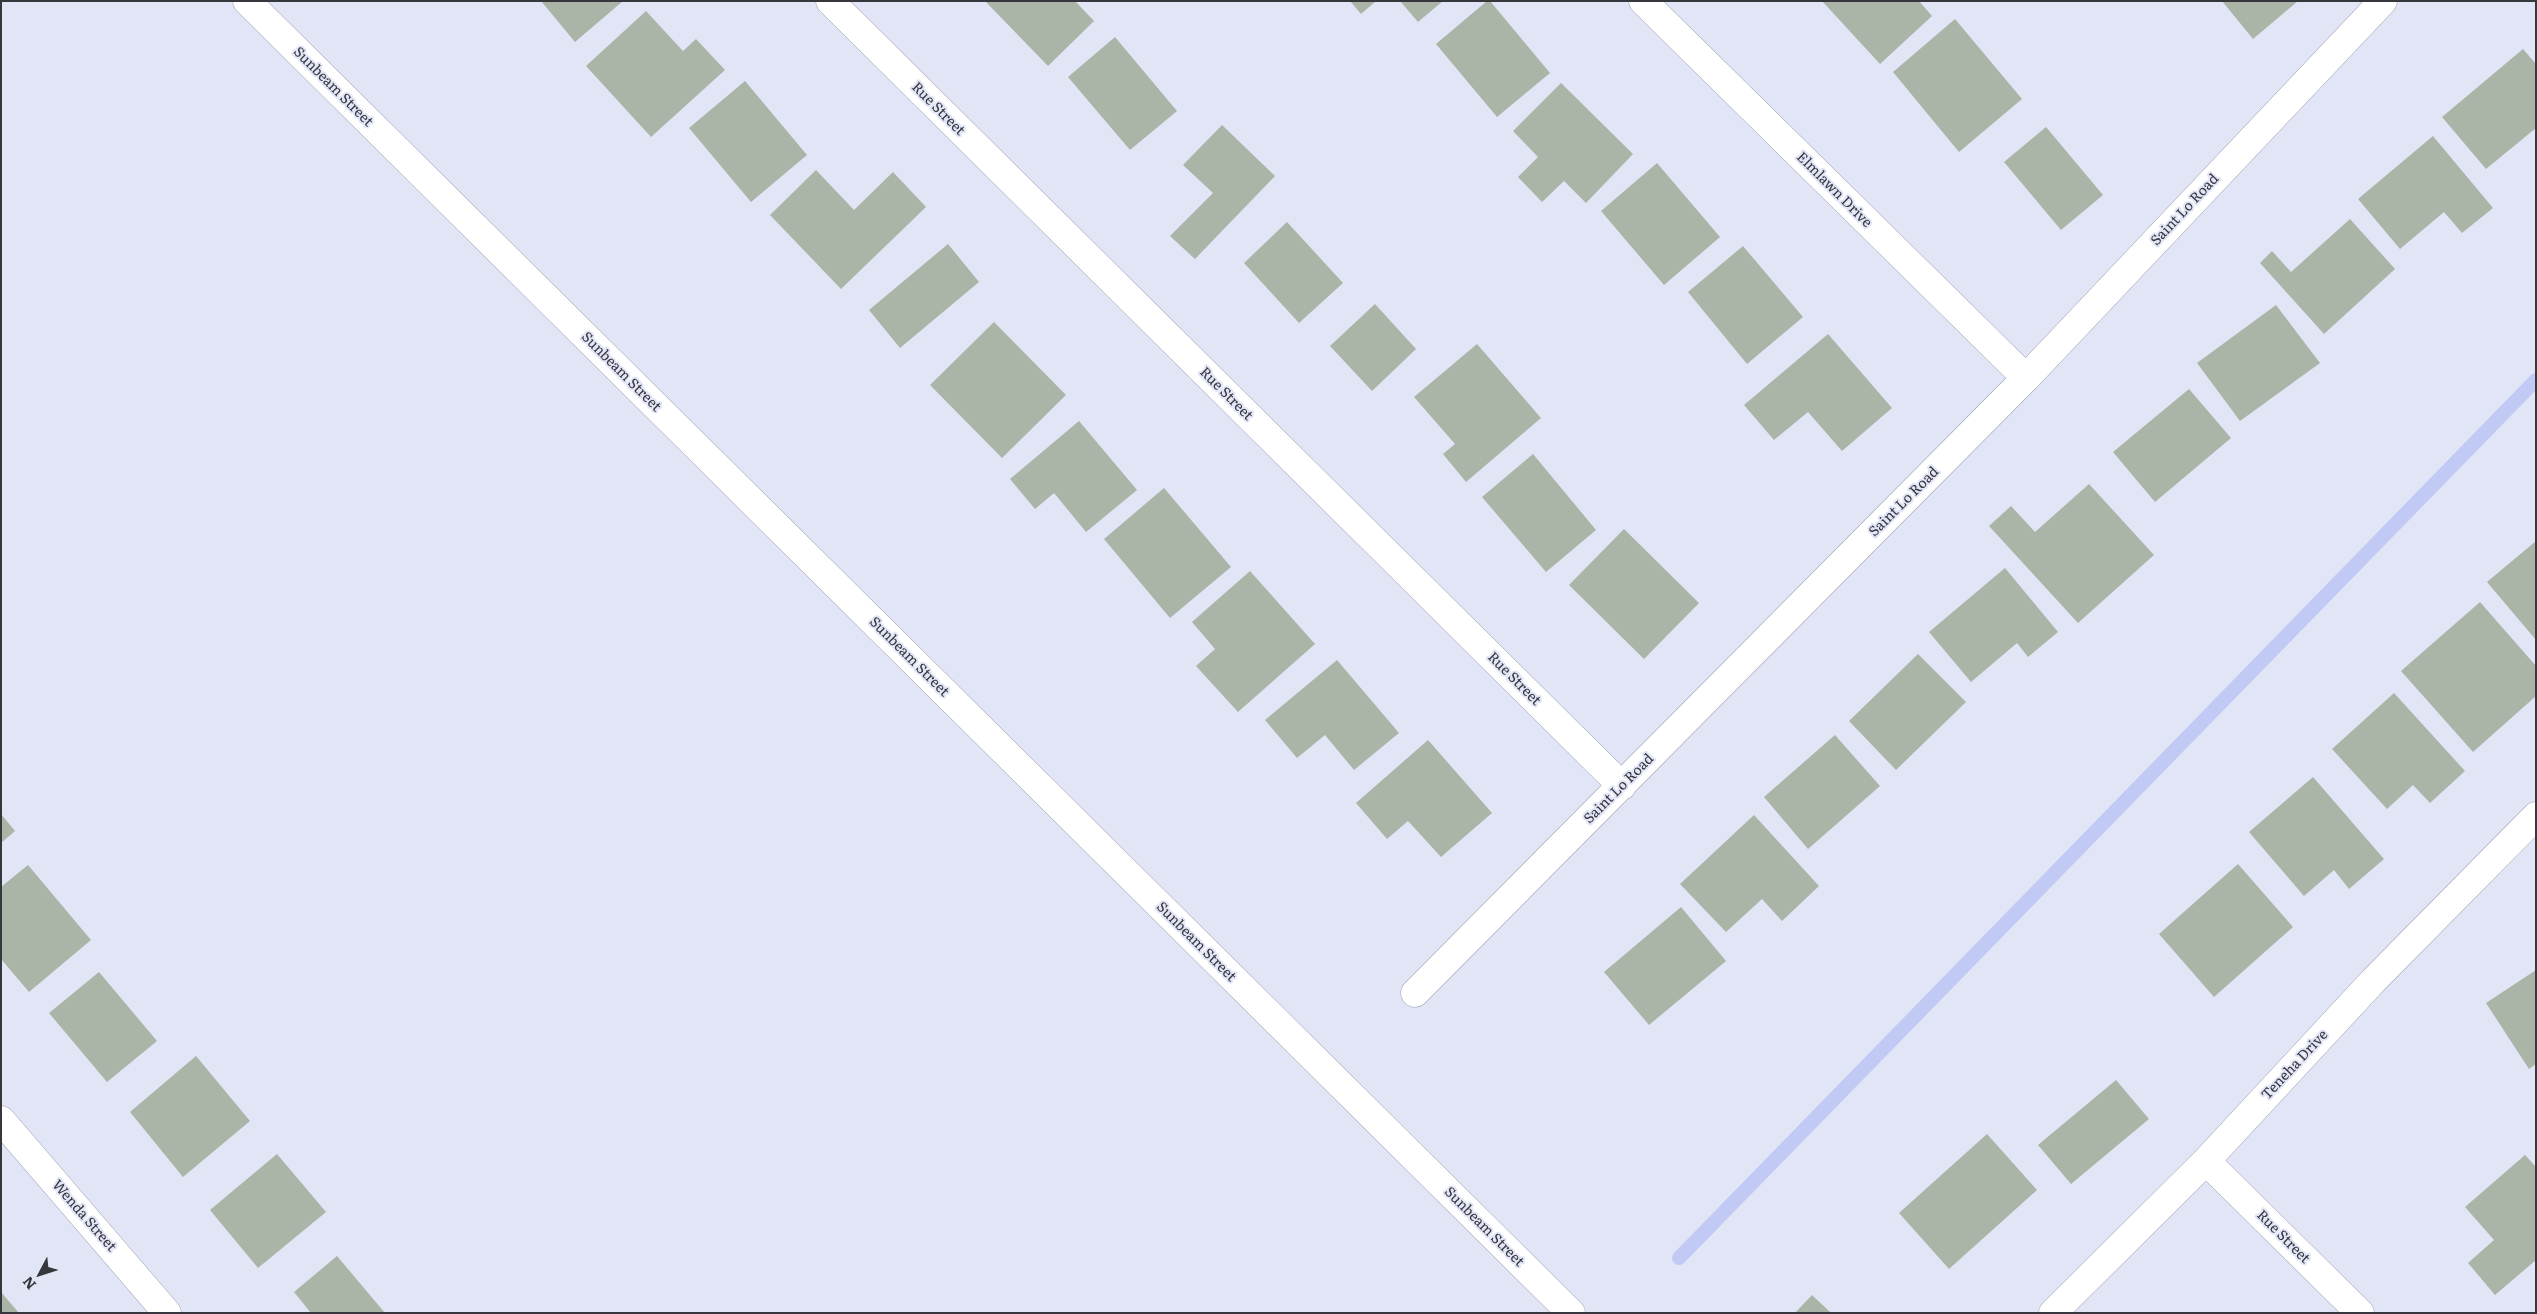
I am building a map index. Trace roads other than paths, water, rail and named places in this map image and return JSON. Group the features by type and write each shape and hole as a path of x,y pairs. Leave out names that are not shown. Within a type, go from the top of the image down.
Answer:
{"street":[{"name":"Sunbeam Street","path":"247,1 1570,1313"},
{"name":"Rue Street","path":"830,1 1622,786"},
{"name":"Elmlawn Drive","path":"1642,1 2026,378"},
{"name":"Saint Lo Road","path":"1415,993 2026,378 2383,1"},
{"name":"Teneha Drive","path":"2053,1313 2206,1161 2373,981 2536,816"},
{"name":"Wenda Street","path":"1,1120 167,1313"},
{"name":"Rue Street","path":"2206,1161 2360,1313"}],"waterway":[{"path":"1679,1258 2536,380"}]}
